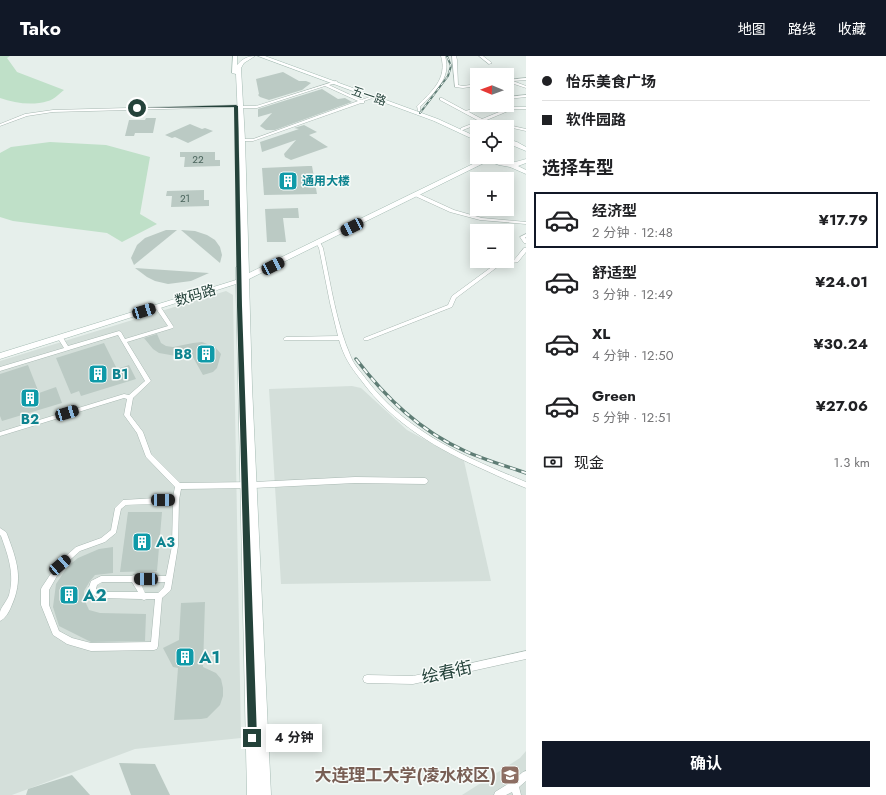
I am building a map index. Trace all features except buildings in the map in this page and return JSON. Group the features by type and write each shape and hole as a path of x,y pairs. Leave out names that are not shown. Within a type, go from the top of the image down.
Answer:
{"main road":[{"path":"235,56 242,140 243,276 239,295 264,795"},
{"path":"253,56 242,62 238,68 254,795"},
{"name":"五一路","path":"260,56 436,120 470,136"},
{"name":"五一路","path":"266,56 333,82"},
{"name":"五一路","path":"374,97 419,110 470,133"},
{"path":"514,144 526,148"},
{"name":"数码路","path":"0,356 218,288 243,276 260,272 474,164"},
{"path":"510,164 524,166"},
{"path":"218,288 231,289 239,295"}],"street":[{"path":"419,110 418,107 440,82 444,74 446,68 443,56"},
{"path":"454,56 456,86 470,86"},
{"path":"480,56 490,62"},
{"path":"514,80 526,79"},
{"path":"0,125 26,115 53,111 239,106 256,107 333,82"},
{"path":"514,83 526,87"},
{"path":"325,85 363,102"},
{"path":"514,97 526,96"},
{"path":"242,140 253,140 374,97"},
{"path":"441,99 480,120"},
{"path":"484,120 512,108 526,108"},
{"path":"466,112 470,111"},
{"path":"462,129 470,126"},
{"path":"514,127 526,130"},
{"path":"417,194 452,211 482,219 526,223"},
{"path":"526,235 522,236 526,242"},
{"path":"318,244 321,248 338,326 348,358 365,384 387,407 420,434 478,464 526,485"},
{"path":"366,339 450,306 454,298 499,264 516,260 526,250"},
{"path":"124,341 171,327 158,306"},
{"path":"0,369 119,333 148,381 130,397 127,415 140,432 148,455 178,486 248,485 355,480 425,481"},
{"path":"60,337 66,349"},
{"path":"286,339 342,338"},
{"path":"0,434 124,396 130,397"},
{"path":"169,579 101,579 94,583 92,590 99,595 159,596 167,589 169,579 175,546 176,500 178,486"},
{"path":"159,596 154,646 91,647 70,641 56,633 44,605 45,589 60,565 78,549 103,540 114,531 118,508 125,502 176,500"},
{"path":"0,532 4,534 14,561 16,584 8,607 0,618"},
{"path":"134,578 144,596"},
{"name":"绘春街","path":"367,679 412,680 526,655"},
{"path":"498,795 526,775"},
{"path":"514,785 517,795"}],"shaded area":[{"path":"226,291 233,295 241,738 135,749 12,795 0,795 0,361"},
{"path":"352,386 361,388 407,430 464,461 491,581 281,584 269,389"},
{"name":"大连理工大学(凌水校区)","path":"526,751 526,795 462,795 520,758"}],"green space":[{"path":"0,56 10,56 7,58 17,72 64,90 56,97 42,103 30,104 0,98"},
{"path":"50,142 106,145 150,157 140,214 157,224 122,242 107,233 13,221 0,217 0,153 11,147"}],"railway":[{"path":"420,113 448,76 451,66 447,56"},
{"path":"356,359 392,400 433,434 465,451 526,473"}],"place":[{"name":"通用大楼","path":"288,181"},
{"name":"B8","path":"206,354"},
{"name":"B1","path":"98,374"},
{"name":"B2","path":"30,398"},
{"name":"A3","path":"142,542"},
{"name":"A2","path":"69,595"},
{"name":"A1","path":"185,657"},
{"name":"大连理工大学(凌水校区)","path":"510,775"}],"route":[{"path":"137,108 236,106 239,306 252,738"}]}
